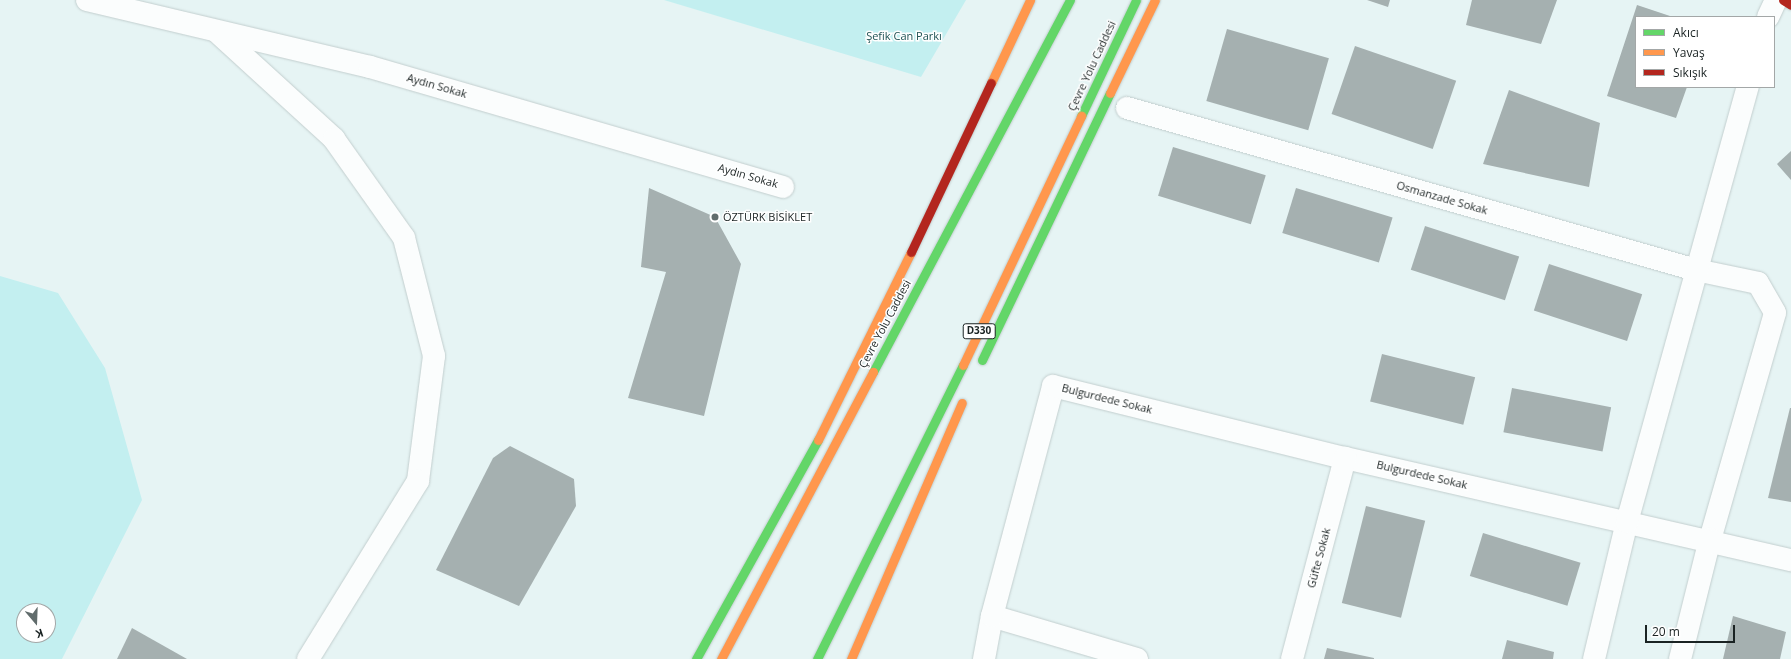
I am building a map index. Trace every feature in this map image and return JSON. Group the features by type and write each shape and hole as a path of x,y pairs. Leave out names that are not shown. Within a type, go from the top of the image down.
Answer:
{"main road":[{"path":"696,659 798,479 935,204 1030,0"},
{"name":"Çevre Yolu Caddesi","path":"721,659 1070,0"},
{"name":"Çevre Yolu Caddesi","path":"817,659 921,455 1136,0"},
{"path":"978,370 1155,0"},
{"path":"1783,0 1791,5"},
{"path":"850,659 967,391"}],"street":[{"name":"Aydın Sokak","path":"87,0 370,67 784,187"},
{"path":"1768,16 1776,0"},
{"path":"217,32 334,139 404,238 434,356 418,481 308,659"},
{"path":"1594,659 1627,522 1748,88"},
{"name":"Osmanzade Sokak","path":"1127,108 1696,270 1758,284 1776,313 1710,539"},
{"name":"Bulgurdede Sokak","path":"992,616 1053,386 1345,458 1627,522 1710,539 1791,560"},
{"name":"Güfte Sokak","path":"1292,659 1345,458"},
{"path":"1680,659 1710,539"},
{"path":"984,659 992,616 1137,659"}],"green space":[{"name":"Şefik Can Parkı","path":"664,0 966,0 921,77"},
{"path":"0,276 58,293 105,368 142,500 62,659 0,659"}],"building":[{"path":"1367,0 1390,0 1388,7"},
{"path":"1472,0 1557,0 1541,44 1466,25"},
{"path":"1637,5 1670,16 1635,16 1635,88 1687,88 1676,118 1607,96"},
{"path":"1227,29 1329,58 1308,130 1206,101"},
{"path":"1355,46 1456,81 1433,149 1332,114"},
{"path":"1509,90 1600,123 1589,187 1483,164"},
{"path":"1173,147 1266,175 1251,224 1158,196"},
{"path":"1791,151 1791,180 1777,164"},
{"path":"649,188 715,217 741,264 704,416 628,398 666,272 641,267"},
{"path":"1296,188 1393,218 1379,262 1282,233"},
{"path":"1425,226 1519,257 1505,300 1411,270"},
{"path":"1549,264 1642,294 1627,341 1534,311"},
{"path":"1382,354 1475,377 1463,425 1370,402"},
{"path":"1512,388 1611,407 1603,451 1503,432"},
{"path":"1791,408 1791,502 1768,498"},
{"path":"510,446 574,479 576,506 519,606 436,570 493,458"},
{"path":"1366,506 1425,521 1401,618 1342,603"},
{"path":"1483,533 1581,563 1567,606 1470,576"},
{"path":"1733,616 1786,632 1780,659 1723,659"},
{"path":"132,628 187,659 117,659"},
{"path":"1507,640 1554,652 1553,659 1502,659"},
{"path":"1327,648 1374,658 1374,659 1324,659"}],"traffic: fast":[{"path":"873,372 1070,0"},
{"path":"1081,116 1136,0"},
{"path":"982,360 1110,93"},
{"path":"817,659 963,365"},
{"path":"696,659 818,440"}],"traffic: slow":[{"path":"991,83 1030,0"},
{"path":"1110,93 1155,0"},
{"path":"963,365 1081,116"},
{"path":"818,440 911,252"},
{"path":"721,659 873,372"},
{"path":"851,659 962,403"}],"traffic: jam":[{"path":"1783,0 1791,5"},
{"path":"911,252 991,83"}],"place":[{"name":"ÖZTÜRK BİSİKLET","path":"715,217"}]}
